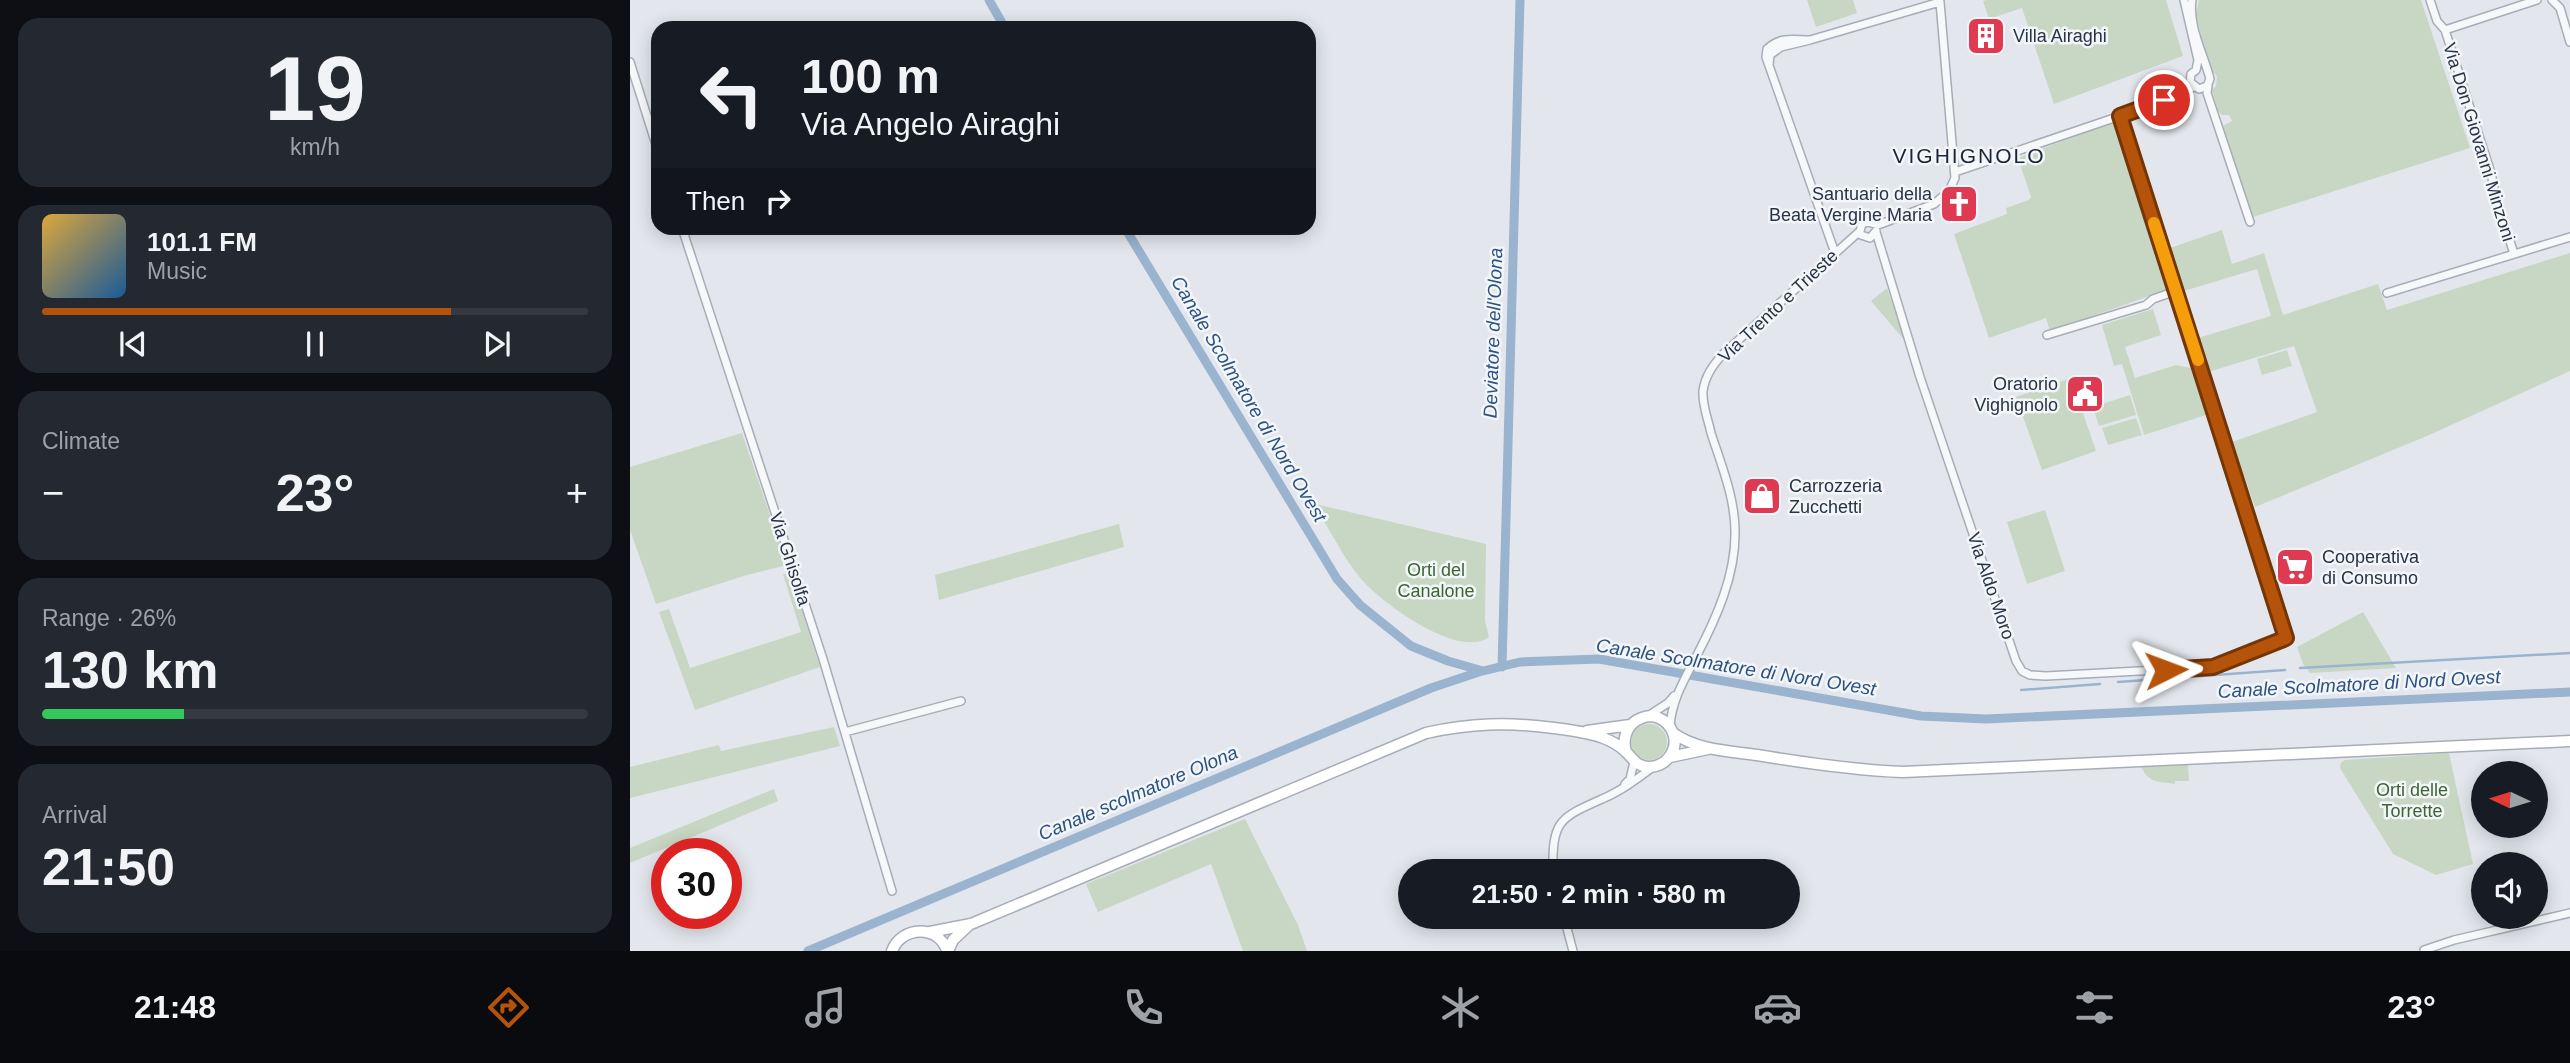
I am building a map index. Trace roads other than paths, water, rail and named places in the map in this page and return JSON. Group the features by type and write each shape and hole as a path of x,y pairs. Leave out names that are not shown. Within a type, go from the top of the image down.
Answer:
{"main road":[{"path":"1583,732 1630,725 1647,717 1657,718 1688,743 1851,768 1903,772 2570,741"},
{"path":"891,950 907,935 971,923 1426,733 1463,725 1498,723 1583,732 1610,741 1626,751 1634,762 1654,767 1670,757 1712,748"},
{"path":"1626,751 1625,736 1630,725"},
{"path":"1670,757 1675,744 1671,729"},
{"path":"947,951 953,940 971,923"},
{"path":"930,932 945,943 947,951"}],"street":[{"path":"2184,0 2198,60 2196,70"},
{"path":"1955,172 2198,88 2210,79 2191,9 2192,0"},
{"name":"Via Don Giovanni Minzoni","path":"2430,0 2437,21 2445,30 2514,254"},
{"name":"Via Don Giovanni Minzoni","path":"2445,30 2536,0"},
{"path":"2552,0 2560,8 2570,42"},
{"path":"1835,253 1769,65 1770,55 1781,47 1940,2 1954,185 1937,202 1875,230"},
{"path":"630,62 651,129"},
{"path":"2206,70 2196,70 2191,74 2250,222"},
{"path":"2047,335 2134,309 2176,291 2120,116"},
{"name":"Via Trento e Trieste","path":"1647,717 1668,704 1677,693 1697,655 1732,568 1735,547 1734,513 1705,412 1703,394 1712,367 1850,239 1860,233 1865,222 1875,230"},
{"name":"Via Aldo Moro","path":"1860,233 1875,230 2016,661 2022,671 2030,675 2213,667 2286,638 2176,291"},
{"name":"Via Ghisolfa","path":"684,235 845,732 892,891"},
{"name":"Via Don Giovanni Minzoni","path":"2387,293 2570,237"},
{"name":"Via Trento e Trieste","path":"1671,729 1677,693"},
{"path":"845,732 961,701"},
{"path":"1620,790 1630,779 1634,762"},
{"path":"1554,859 1555,837 1563,820 1575,810 1620,790 1654,767"},
{"path":"2424,951 2570,913"},
{"path":"1567,929 1573,951"}],"waterway":[{"name":"Canale Scolmatore di Nord Ovest","path":"989,0 1001,21"},
{"name":"Deviatore dell'Olona","path":"1502,667 1520,0"},
{"name":"Canale Scolmatore di Nord Ovest","path":"1129,235 1337,579 1360,605 1411,646 1448,661 1483,671 1520,662 1599,659 1921,716 1986,719 2570,692"},
{"path":"2300,668 2570,653"},
{"path":"2118,682 2285,670"},
{"name":"Canale scolmatore Olona","path":"808,951 1431,688 1482,671"},
{"path":"2021,690 2100,684"}],"place":[{"name":"Villa Airaghi","path":"1986,36"},
{"name":"Santuario della Beata Vergine Maria","path":"1959,204"},
{"name":"Oratorio Vighignolo","path":"2085,394"},
{"name":"Carrozzeria Zucchetti","path":"1762,496"},
{"name":"Cooperativa di Consumo","path":"2295,567"}],"district":[{"name":"VIGHIGNOLO","path":"1969,155"}],"park label":[{"name":"Orti del Canalone","path":"1436,580"},
{"name":"Orti delle Torrette","path":"2412,800"}]}
